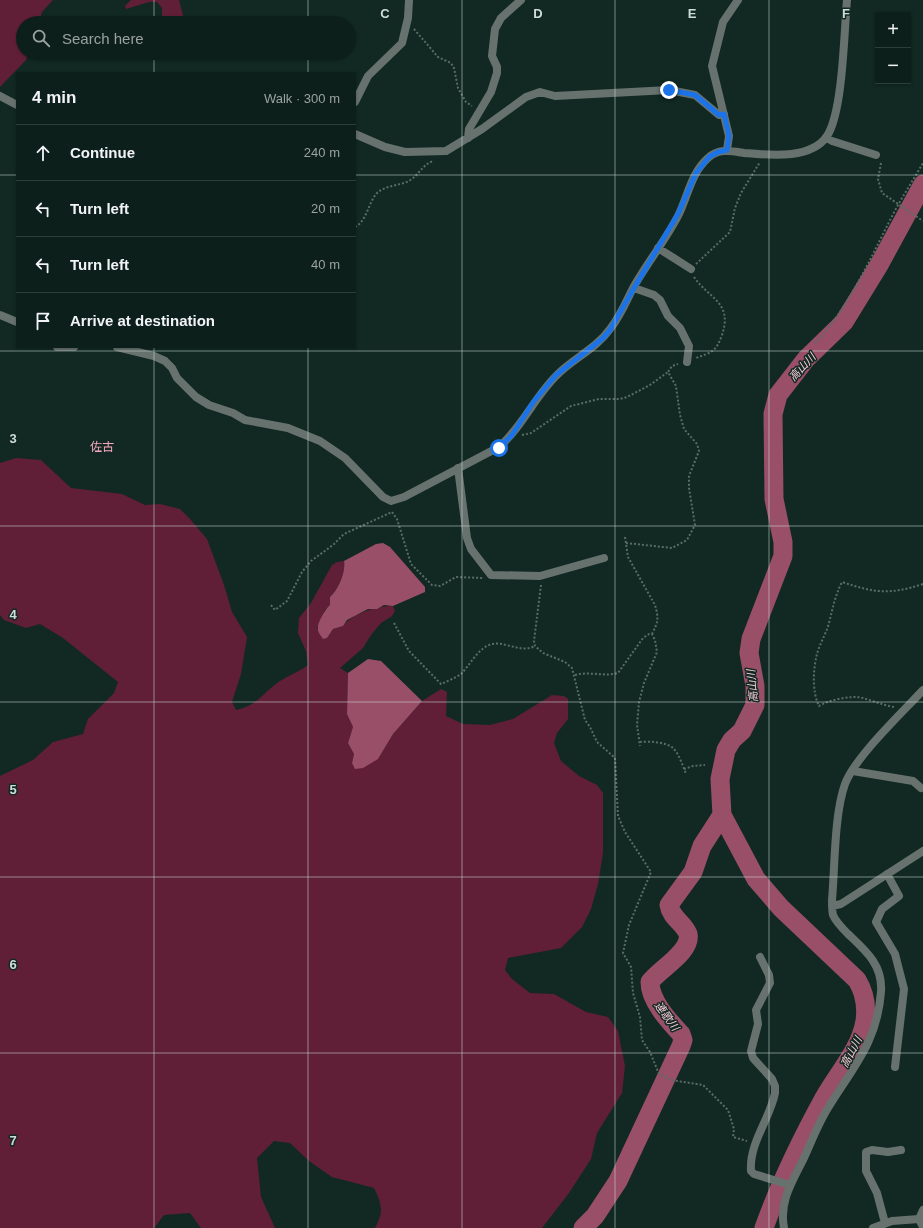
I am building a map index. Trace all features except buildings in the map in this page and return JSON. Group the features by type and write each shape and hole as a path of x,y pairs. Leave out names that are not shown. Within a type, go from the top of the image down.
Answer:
{"street":[{"path":"356,100 368,76 402,43 408,18 409,0"},
{"path":"468,138 469,129 491,92 497,73 497,67 492,56 495,29 500,18 521,0"},
{"path":"727,150 729,136 712,66 723,22 738,0"},
{"path":"121,348 154,356 165,361 172,368 178,378 196,397 209,405 233,413 245,420 288,428 320,441 345,458 379,493 391,500 404,497 499,448 512,435 534,401 556,375 602,339 610,330 678,214 696,173 709,157 718,152 727,150 763,154 803,152 815,146 826,137 836,114 847,0"},
{"path":"356,134 385,147 405,152 446,151 455,147 461,141 468,138 526,97 540,92 561,96 669,90 695,95 719,115 724,114"},
{"path":"0,96 16,104"},
{"path":"826,137 832,141 876,155"},
{"path":"658,248 691,269"},
{"path":"634,288 654,295 660,300 668,316 680,328 689,346 687,362"},
{"path":"0,315 16,322"},
{"path":"458,468 467,538 470,549 491,575 540,576 604,558"},
{"path":"784,1228 782,1218 788,1184 827,1109 860,1060 872,1035 878,1015 881,990 879,973 872,957 842,927 833,915 832,906 840,802 846,783 858,762 923,690"},
{"path":"853,771 912,781 921,788"},
{"path":"832,906 841,904 923,851"},
{"path":"887,874 899,896 882,909 876,922 895,954 904,989 895,1066"},
{"path":"760,957 769,975 770,982 756,1010 758,1024 751,1051 753,1058 772,1079 776,1086 776,1093 756,1143 752,1157 751,1171 754,1174 788,1184"},
{"path":"885,1223 878,1193 866,1171 866,1152 872,1150 888,1152 901,1150"},
{"path":"873,1228 892,1220 921,1223 923,1210"}],"path":[{"path":"408,18 422,40 438,57 451,64 454,68 455,82 462,97 479,112"},
{"path":"356,226 361,222 380,191 410,180 426,164 441,157 446,151"},
{"path":"512,435 531,432 571,406 599,399 620,399 627,397 650,385 668,372 672,366 714,352 718,346 725,320 717,300 699,283 691,269 730,232 735,208 739,198 763,154"},
{"path":"876,155 880,159 881,164 878,179 882,193 923,221"},
{"path":"815,343 839,316 862,277 898,205 923,164"},
{"path":"626,543 672,548 687,540 695,526 689,488 689,476 699,451 697,444 684,429 680,416 676,386 668,372"},
{"path":"391,500 392,512 397,519 411,564 432,585 440,586 456,578 487,579 491,575"},
{"path":"271,605 275,610 283,605 306,567 344,534 392,512"},
{"path":"575,675 587,672 618,673 643,638 649,634 652,634 658,622 655,605 628,557 625,537"},
{"path":"540,576 541,596 534,641 535,646 543,653 570,666 575,675 585,720 597,742 615,758 616,805 620,824 651,872 629,925 623,953 631,967 633,993 640,1017 642,1040 650,1052 658,1072 662,1076 670,1080 702,1085 728,1110 734,1129 733,1137 756,1143"},
{"path":"906,709 877,704 862,698 835,700 825,702 819,706 816,694 816,662 829,622 833,602 842,582 874,592 889,592 923,584"},
{"path":"394,623 409,651 441,684 460,674 468,663 489,645 520,648 531,648 535,646"},
{"path":"640,746 637,726 639,702 644,682 657,652 657,646 652,634"},
{"path":"640,742 656,741 672,747 676,752 686,774"},
{"path":"684,769 693,766 705,765"}],"shaded area":[{"path":"0,0 53,0 42,12 41,16 16,16 16,60 26,60 0,87"},
{"path":"131,0 179,0 183,16 162,16 162,8 157,2 149,2 126,9 125,6"},
{"path":"16,458 41,460 71,488 122,494 145,505 160,504 180,509 190,519 207,539 232,612 247,637 241,674 232,702 236,710 250,705 274,685 308,665 306,651 298,633 299,618 311,603 332,565 337,562 344,561 344,570 341,580 336,590 330,597 330,605 325,610 317,628 327,638 333,629 343,626 352,618 366,611 380,607 393,606 395,611 392,616 381,623 363,648 340,668 348,673 347,714 353,727 348,743 354,754 352,763 378,759 393,734 422,701 441,689 447,692 446,716 463,724 490,725 513,719 552,695 564,696 568,699 568,719 557,733 554,743 561,761 579,776 597,785 603,793 603,853 598,884 591,909 582,927 561,948 508,958 505,970 512,979 530,993 554,994 586,1012 608,1017 618,1031 625,1066 622,1093 597,1133 591,1159 569,1193 542,1228 375,1228 380,1217 381,1208 374,1188 332,1177 309,1161 290,1143 274,1141 257,1158 261,1197 275,1228 201,1228 190,1213 164,1215 154,1228 0,1228 0,776 33,760 53,742 83,734 88,719 114,693 118,682 63,638 40,624 26,628 4,620 0,615 0,463"},
{"path":"383,543 390,547 425,587 425,592 393,606 384,605 377,609 368,609 347,620 343,626 333,629 327,638 323,639 319,634 318,625 322,615 330,605 330,597 336,590 341,580 344,570 344,561 376,544"},
{"path":"368,659 381,661 422,701 393,734 378,759 363,768 355,769 352,763 354,754 348,743 353,727 347,714 348,673"}],"waterway":[{"name":"高山川","path":"764,1228 791,1162 807,1130 824,1098 854,1052 862,1032 866,1010 864,995 857,980 781,908 756,879 722,815 720,779 726,750 732,740 742,731 755,705 755,686 749,653 751,639 783,556 783,542 774,499 773,414 778,395 806,359 844,322 879,265 923,184"},
{"name":"連歌川","path":"583,1228 595,1216 618,1181 681,1046 683,1040 681,1034 661,1010 653,996 650,982 680,954 688,941 688,934 686,930 672,913 669,905 693,872 702,846 722,815"}],"district":[{"name":"佐古","path":"102,447"}],"route":[{"path":"499,448 512,435 534,401 556,375 602,339 610,330 678,214 696,173 709,157 718,152 727,150 729,136 724,114 719,115 695,95 669,90"}]}
